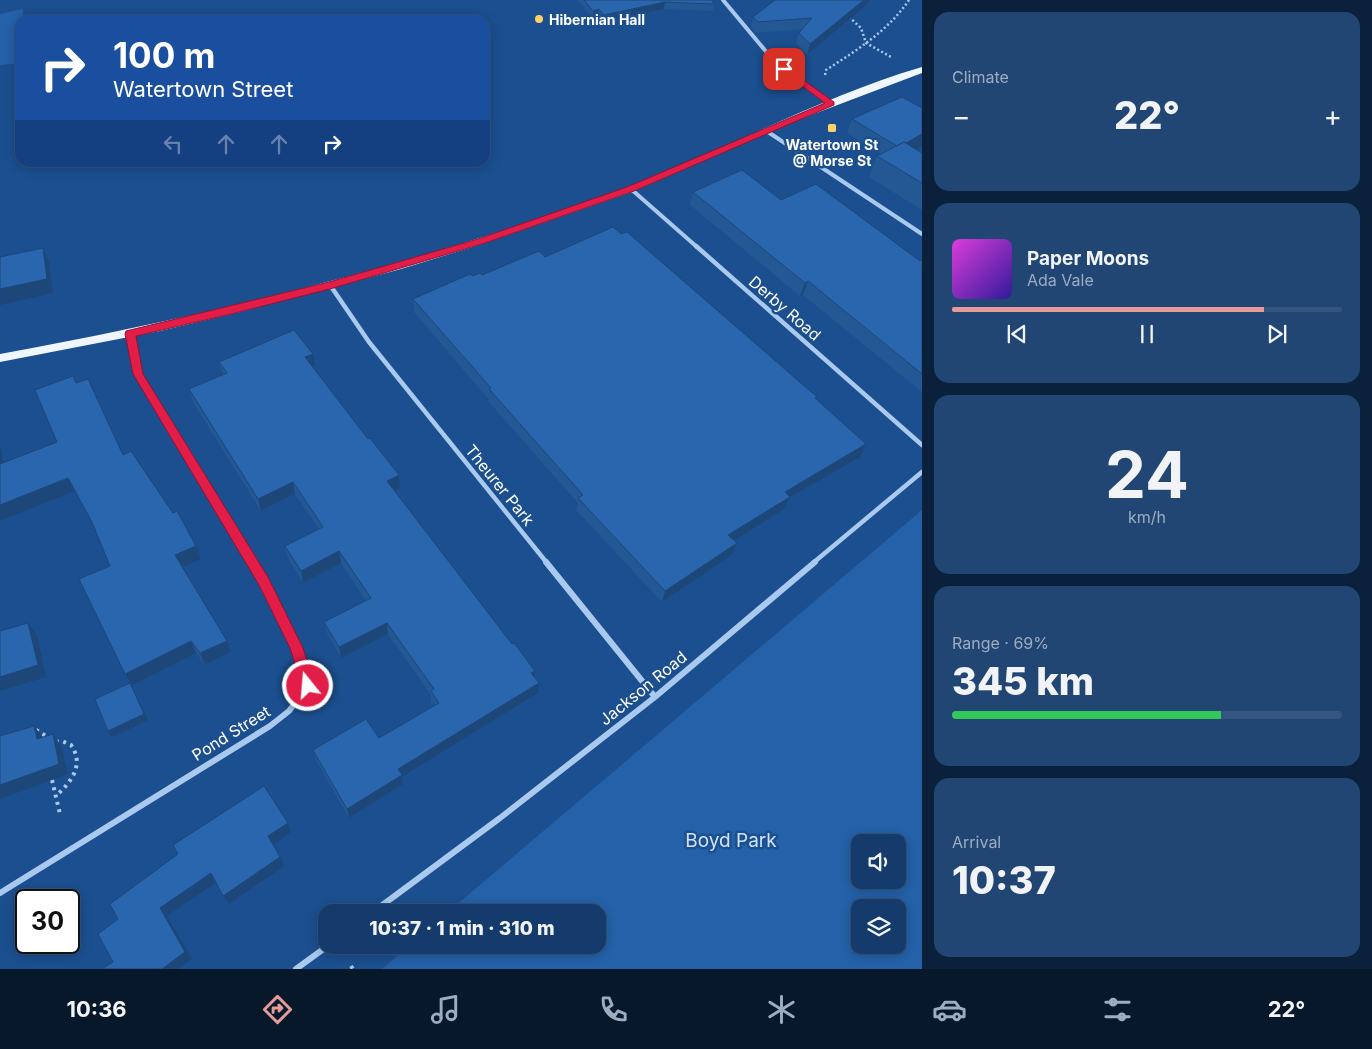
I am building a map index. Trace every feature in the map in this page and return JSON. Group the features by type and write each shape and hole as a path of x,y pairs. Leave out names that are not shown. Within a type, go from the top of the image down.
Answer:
{"main road":[{"path":"0,358 130,334 231,311 330,285 481,241 631,189 766,130 922,70"}],"street":[{"path":"723,0 774,61 831,104"},
{"path":"766,130 922,234"},
{"name":"Derby Road","path":"631,189 922,445"},
{"name":"Theurer Park","path":"330,285 369,342 655,697"},
{"name":"Pond Street","path":"0,892 270,726 289,711 308,686 296,648 263,581 138,374 130,334"},
{"name":"Jackson Road","path":"383,904 500,818 655,697 922,472"},
{"path":"296,969 318,953"}],"path":[{"path":"824,78 826,70 866,43 902,12 909,0"},
{"path":"848,17 860,27 866,37 866,43"},
{"path":"866,43 894,58"},
{"path":"33,729 49,737 50,744 62,740 70,742 75,748 76,771 70,782 56,796"},
{"path":"52,780 60,814"}],"green space":[{"path":"22,9 23,15 15,15 15,64 0,65 0,14"},
{"name":"Boyd Park","path":"922,510 922,969 382,969 400,954 606,954 606,904 457,904"}],"building":[{"path":"584,0 712,0 714,4 665,2 604,15 599,9 593,11"},
{"path":"775,0 864,0 810,44 799,33 812,18 758,22 753,17"},
{"path":"902,97 922,108 922,134 906,143 904,142 897,146 852,119"},
{"path":"904,142 922,153 922,183 877,156"},
{"path":"742,170 781,200 816,184 920,261 922,259 922,374 808,281 805,283 693,192"},
{"path":"613,227 621,234 627,232 817,397 815,398 866,444 785,492 790,497 728,535 737,543 665,591 578,498 583,495 489,389 491,388 413,299 470,274 473,276 480,273 482,275 539,251 545,257"},
{"path":"43,248 47,279 0,289 0,257"},
{"path":"294,330 313,354 305,357 368,439 370,438 399,475 387,481 512,644 514,643 535,671 531,673 539,683 398,769 402,775 347,809 313,750 366,719 379,738 439,703 431,691 434,689 387,623 339,647 324,622 371,598 339,551 301,571 285,546 323,527 293,482 258,499 189,389 227,373 219,362"},
{"path":"73,376 76,383 88,379 123,455 131,451 173,513 177,511 196,546 175,555 227,641 200,653 191,641 125,674 79,579 110,566 92,522 68,478 0,505 0,464 57,442 35,390"},
{"path":"28,623 38,665 0,677 0,631"},
{"path":"130,683 144,714 108,731 95,699"},
{"path":"34,726 37,739 53,734 59,764 0,785 0,736"},
{"path":"264,786 288,823 268,836 280,857 223,896 211,873 160,908 185,952 162,969 102,969 113,962 98,934 118,919 110,904 178,854 173,845"}],"place":[{"name":"Hibernian Hall","path":"539,19"},
{"name":"Watertown St @ Morse St","path":"832,128"}],"route":[{"path":"308,686 296,648 263,581 138,374 130,334 231,311 330,285 481,241 631,189 831,104 784,69"}]}
